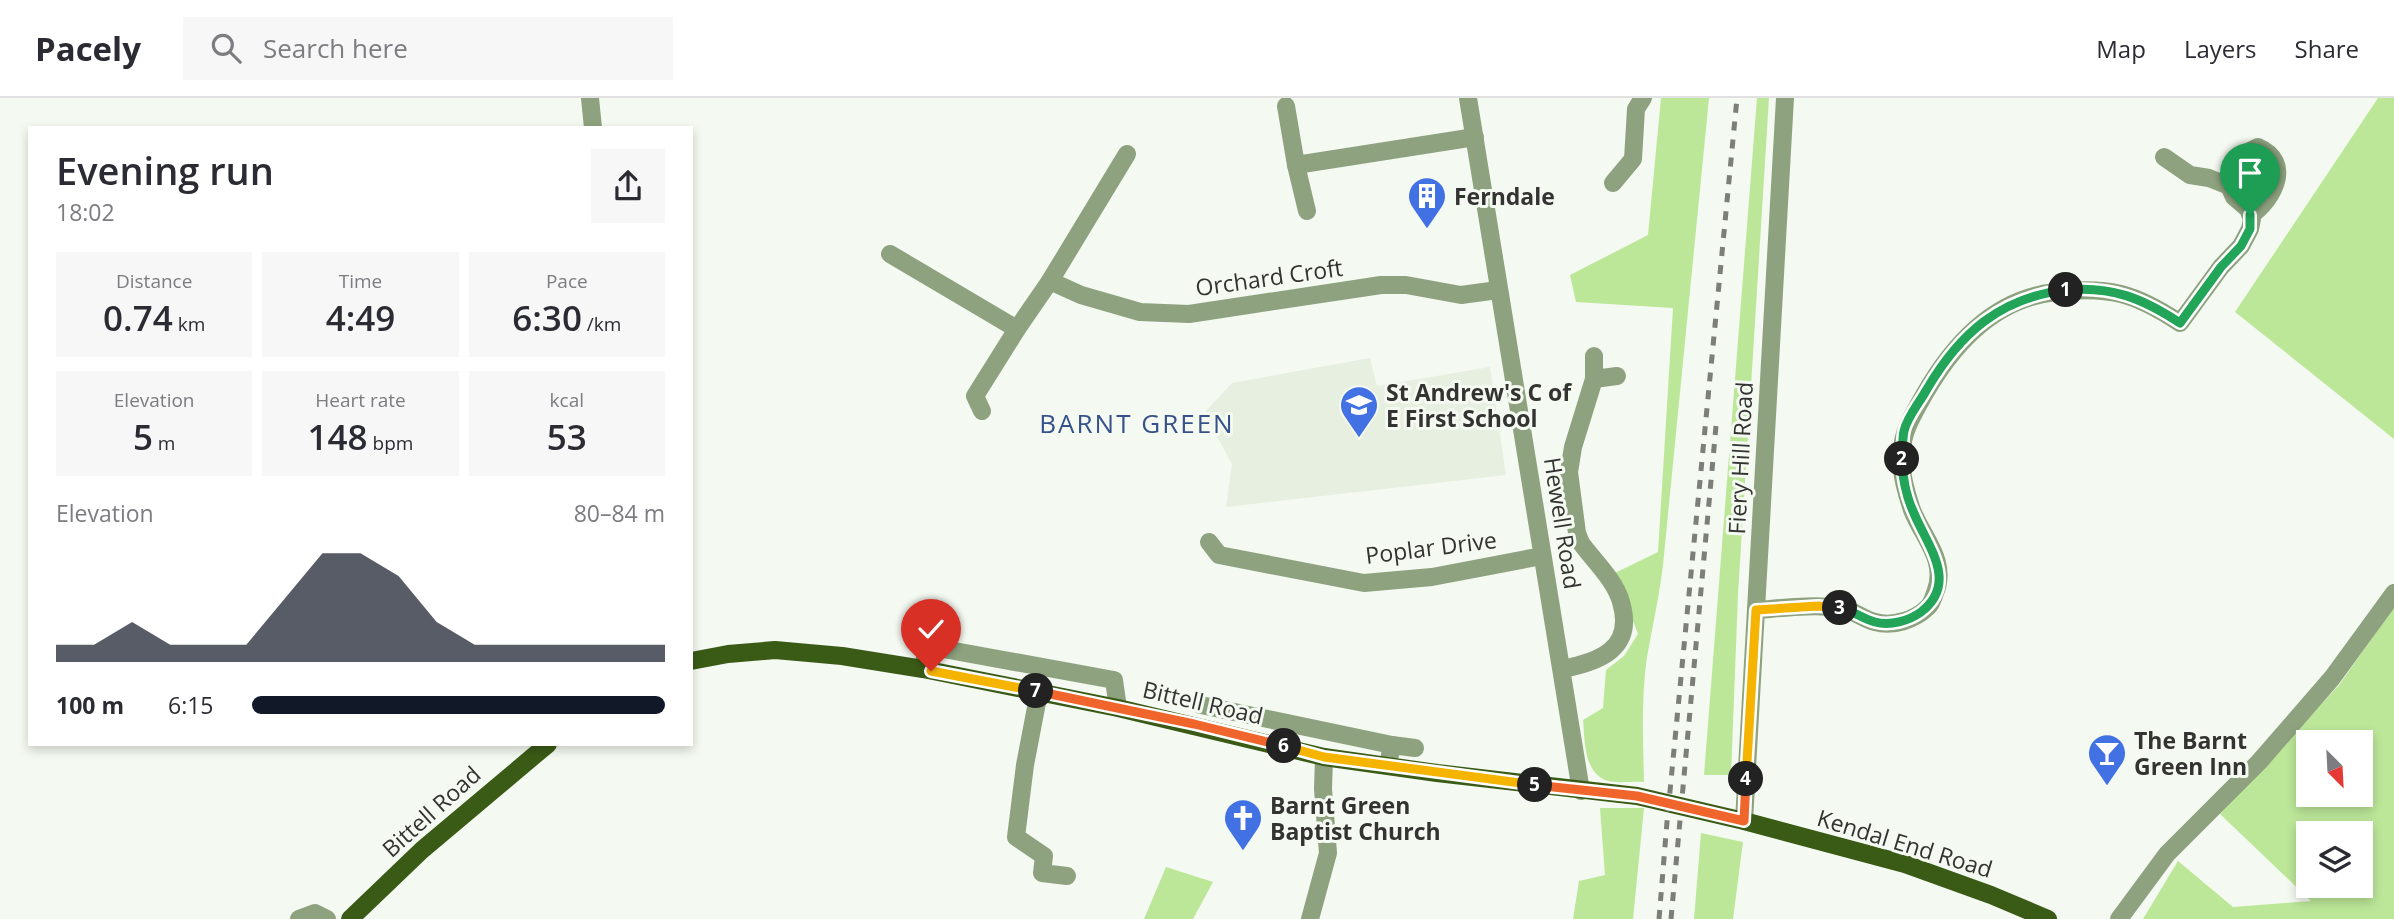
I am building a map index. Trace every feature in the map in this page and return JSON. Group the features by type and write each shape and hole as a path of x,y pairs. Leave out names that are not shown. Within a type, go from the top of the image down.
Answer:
{"main road":[{"name":"Bittell Road","path":"695,657 775,650 842,656 923,669 1118,708 1324,757 1637,796 1744,821"},
{"name":"Bittell Road","path":"350,919 422,850 546,746"},
{"name":"Kendal End Road","path":"1744,821 1905,864 2048,919"}],"street":[{"path":"590,98 593,126"},
{"name":"Hewell Road","path":"1468,98 1581,791"},
{"path":"1613,183 1633,159 1636,109 1643,98"},
{"name":"Fiery Hill Road","path":"1744,821 1785,98"},
{"path":"1286,106 1307,211"},
{"path":"1296,165 1475,137"},
{"path":"1756,610 1818,606 1844,608 1876,622 1910,621 1930,605 1939,583 1939,568 1935,552 1911,508 1902,469 1904,431 1945,361 1968,334 1994,314 2020,300 2042,293 2084,289 2115,291 2156,307 2180,323 2221,267 2241,246 2250,229 2248,209 2234,197 2229,186 2233,165 2242,154 2259,147 2270,152 2277,162 2276,180 2271,196 2262,207 2250,215"},
{"path":"982,411 975,396 1050,281 1127,154"},
{"path":"2164,158 2190,175 2209,178 2229,186"},
{"path":"890,254 1017,329"},
{"name":"Orchard Croft","path":"1050,281 1081,295 1140,312 1189,314 1381,285 1406,285 1461,295 1499,290"},
{"path":"1562,669 1590,664 1601,659 1618,640 1623,624 1621,601 1577,533 1570,483 1570,461 1594,379 1594,356"},
{"path":"1594,379 1617,376"},
{"name":"Poplar Drive","path":"1209,542 1219,555 1364,583 1432,577 1542,556"},
{"path":"2119,919 2167,854 2259,761 2332,678 2394,593"},
{"path":"923,669 927,646 1114,680 1118,708"},
{"path":"1039,692 1016,837 1044,856 1042,873 1067,876"},
{"path":"1201,705 1249,717 1415,748"},
{"path":"1244,737 1249,717"},
{"path":"1387,766 1392,745"},
{"path":"1310,919 1328,853 1323,789 1324,757"},
{"path":"299,919 315,913 327,919"}],"shaded area":[{"name":"St Andrew's C of E First School","path":"1370,358 1377,386 1490,367 1506,475 1226,507 1232,464 1204,413 1232,383"}],"green space":[{"path":"1661,98 1709,98 1663,568 1645,672 1644,782 1614,782 1598,775 1589,762 1583,720 1603,708 1606,670 1624,656 1638,634 1615,573 1658,552 1673,308 1576,302 1570,275 1648,235"},
{"path":"1757,98 1769,98 1738,594 1731,775 1704,775"},
{"path":"2378,98 2394,98 2394,439 2235,312"},
{"path":"2394,607 2394,919 2143,919 2178,861 2233,907 2311,901 2308,898 2373,898 2373,821 2296,821 2296,887 2220,814 2296,732 2296,807 2373,807 2373,730 2297,730 2339,685"},
{"path":"1600,808 1644,808 1633,919 1573,919 1579,881 1605,875"},
{"path":"1701,833 1743,842 1733,919 1694,919"},
{"path":"1166,867 1213,882 1193,919 1144,919"}],"railway":[{"path":"1659,919 1737,98"},
{"path":"1671,919 1716,426"}],"place":[{"name":"Ferndale","path":"1427,230"},
{"name":"St Andrew's C of E First School","path":"1359,439"},
{"name":"The Barnt Green Inn","path":"2107,787"},
{"name":"Barnt Green Baptist Church","path":"1243,852"}],"district":[{"name":"BARNT GREEN","path":"1137,423"}],"route":[{"path":"931,671 1194,724 1324,757 1637,796 1744,821 1756,610 1818,606 1844,608 1876,622 1910,621 1930,605 1939,583 1939,568 1935,552 1911,508 1902,469 1904,431 1945,361 1968,334 1994,314 2020,300 2042,293 2084,289 2115,291 2156,307 2180,323 2221,267 2241,246 2250,229 2250,215"}]}
